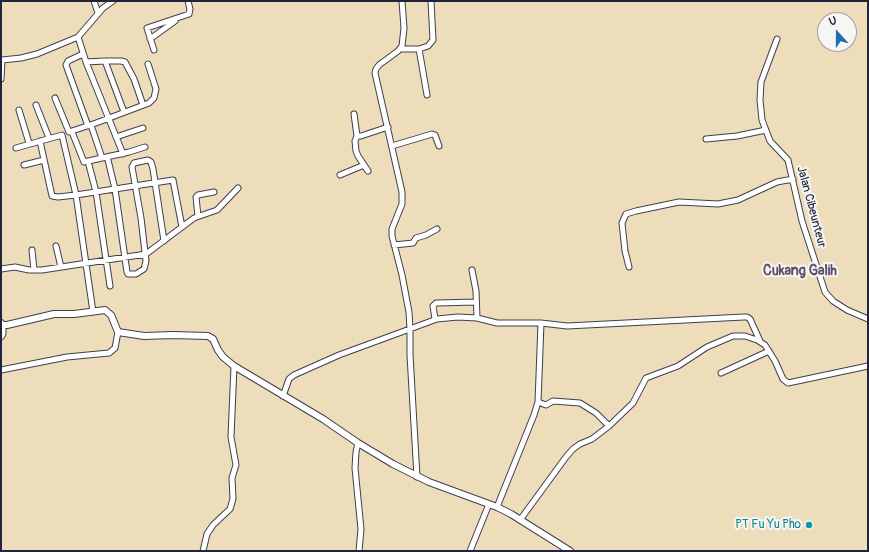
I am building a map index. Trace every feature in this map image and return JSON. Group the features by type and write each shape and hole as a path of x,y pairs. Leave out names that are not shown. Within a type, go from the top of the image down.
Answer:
{"street":[{"path":"94,1 98,13"},
{"path":"1,79 2,60 21,58 37,54 78,36 98,13 113,1"},
{"path":"188,1 190,9"},
{"path":"154,50 147,29 148,27 178,19 190,14 192,1"},
{"path":"402,1 404,35 403,44 400,49 379,65 375,73 403,199 392,225 392,236 409,312 417,477"},
{"path":"400,49 419,49 428,46 433,40 431,1"},
{"path":"150,39 178,19"},
{"path":"78,36 83,54 122,154"},
{"name":"Jalan Cibeunteur","path":"777,39 761,82 761,114 766,130 770,141 787,158 802,221 826,292 833,300 847,310 868,319"},
{"path":"419,49 427,95"},
{"path":"83,54 68,61 66,65 102,158"},
{"path":"105,61 124,112"},
{"path":"86,62 125,62 134,79 143,105"},
{"path":"72,132 150,103 154,98 156,89 148,64"},
{"path":"55,98 69,132 72,132 84,162 122,154 144,147"},
{"path":"36,105 49,138"},
{"path":"19,110 29,143"},
{"path":"354,114 357,136 355,146 358,156 368,171"},
{"path":"357,136 388,127"},
{"path":"116,137 143,128"},
{"path":"706,139 737,136 766,130"},
{"path":"392,146 432,134 435,135 439,146"},
{"path":"16,148 29,143 62,135 76,195 93,312"},
{"path":"40,141 52,196 58,197 76,195 173,180 182,227"},
{"path":"24,165 44,160"},
{"path":"108,160 115,189 128,274 136,274 144,269 146,254 132,167 134,163 148,160 151,162 164,241"},
{"path":"89,165 96,192 110,286"},
{"path":"340,175 364,165"},
{"path":"629,267 625,251 622,223 626,214 679,202 718,204 738,200 777,182 793,179"},
{"path":"1,269 15,268 34,270 86,264 146,254 198,216 217,210 238,188"},
{"path":"198,216 196,197 198,195 214,192"},
{"path":"394,245 413,243 416,238 437,230"},
{"path":"56,246 61,267"},
{"path":"32,250 34,270"},
{"path":"472,270 476,291 477,318"},
{"path":"435,320 434,306 436,303 476,302"},
{"path":"1,337 3,334 2,324 54,314 74,314 105,310 113,318 118,332 115,348 109,353 67,357 1,370"},
{"path":"283,396 290,378 294,375 339,355 435,320 458,317 477,318 497,323 567,326 747,317 750,319 761,342 769,351 783,379 788,383 868,366"},
{"path":"497,507 538,402 541,324"},
{"path":"118,332 144,336 208,336 213,339 218,350 234,366 323,419 358,443 417,477 497,507 570,551"},
{"path":"520,520 573,449 592,439 609,426 633,403 646,378 678,366 707,347 733,336 745,336 761,342"},
{"path":"721,373 769,351"},
{"path":"203,551 205,540 210,529 232,506 232,478 236,465 231,437 234,366"},
{"path":"538,402 546,405 557,401 580,403 596,413 609,426"},
{"path":"358,443 355,468 361,529 359,551"},
{"path":"470,551 490,504"}],"place":[{"name":"PT Fu Yu Pho","path":"809,525"}],"district":[{"name":"Cukang Galih","path":"800,271"}]}
